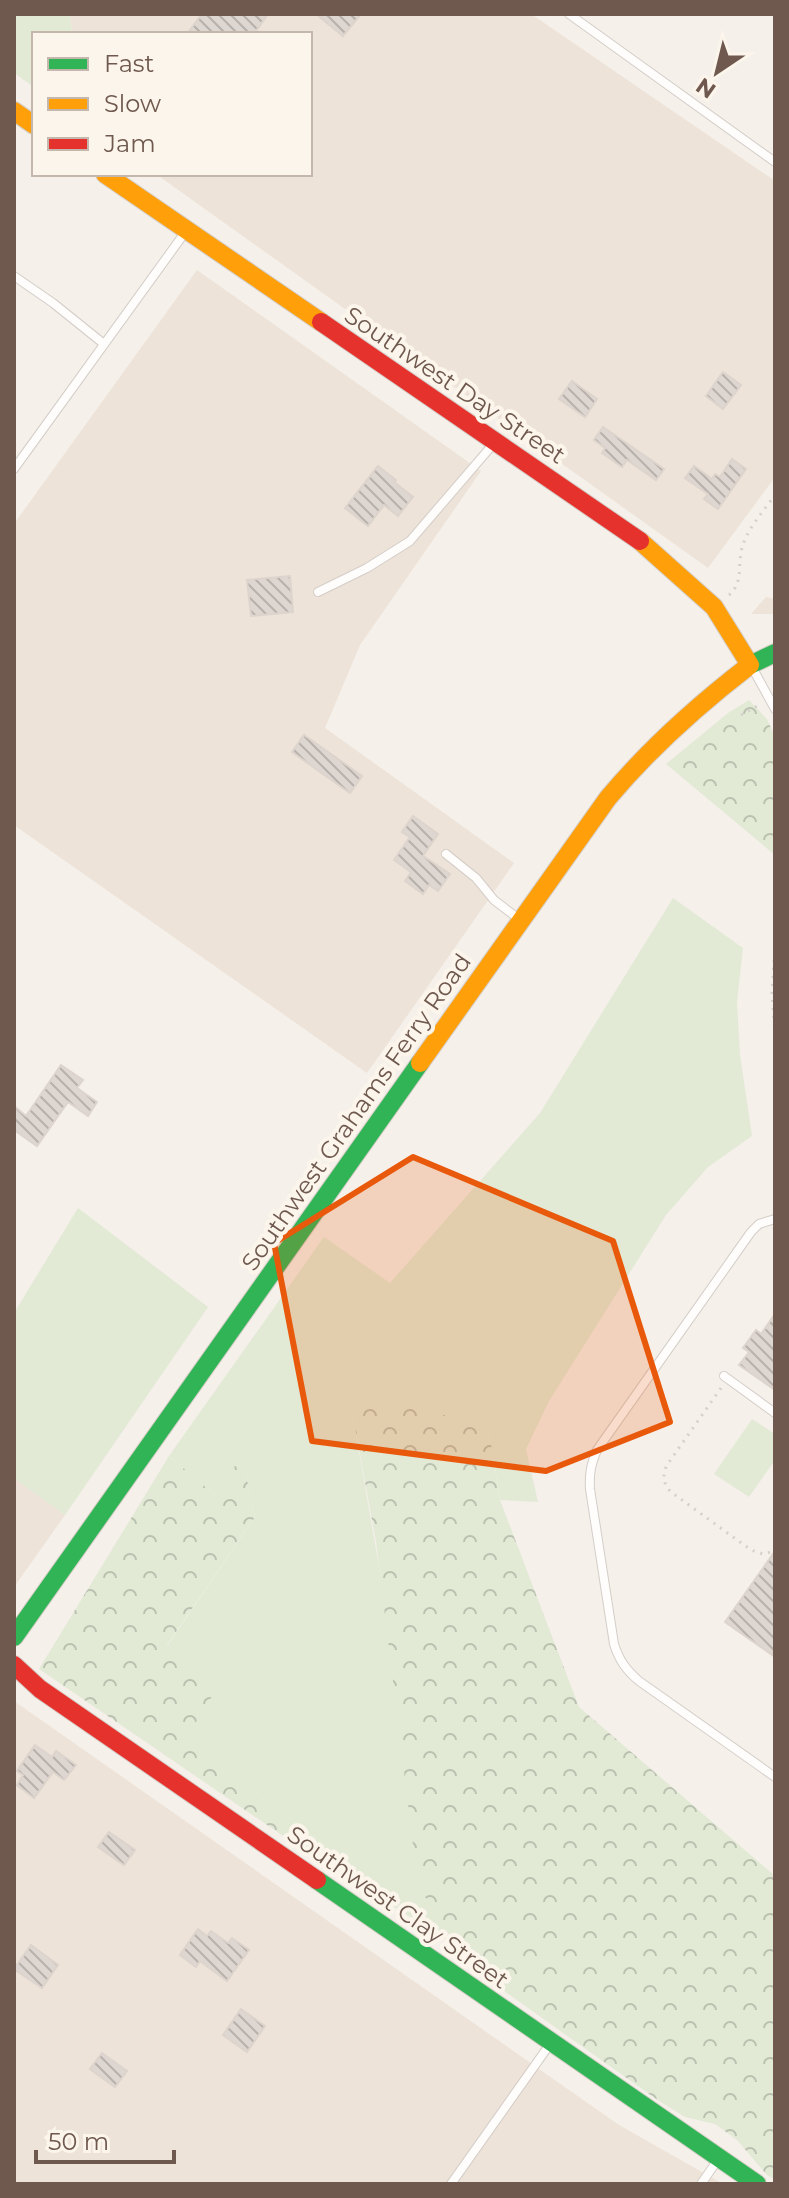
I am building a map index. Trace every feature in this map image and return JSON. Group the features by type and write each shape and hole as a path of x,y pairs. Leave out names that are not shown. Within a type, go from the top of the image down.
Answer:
{"main road":[{"path":"14,111 32,124"},
{"name":"Southwest Day Street","path":"108,176 642,542 714,607 750,665"},
{"name":"Southwest Grahams Ferry Road","path":"14,1637 608,798 648,751 700,702 750,665 775,653"},
{"name":"Southwest Clay Street","path":"14,1665 40,1689 757,2184"}],"lane":[{"path":"569,14 775,162"},
{"path":"14,469 186,230"},
{"path":"14,276 104,344"},
{"path":"318,592 367,568 410,541 495,442"},
{"path":"750,665 775,709"},
{"path":"446,854 521,921"},
{"path":"775,1219 759,1224 751,1232 597,1450 589,1476 614,1644 619,1658 639,1681 775,1777"},
{"path":"726,1378 775,1413"},
{"path":"451,2184 551,2042"},
{"path":"701,2184 719,2158"}],"path":[{"path":"714,607 736,589 745,537 775,495"},
{"path":"741,715 760,704"},
{"path":"775,944 772,994 775,1033"},
{"path":"726,1378 667,1465 664,1481 671,1492 746,1546 763,1554 775,1551"}],"highlighted area":[{"path":"413,1157 613,1241 670,1422 546,1471 312,1441 274,1243"}],"shaded area":[{"path":"70,14 531,14 775,181 775,477 708,568 159,176 312,176 312,32 72,32"},
{"path":"197,270 481,471 360,645 325,728 514,863 367,1073 14,825 14,524"},
{"path":"766,597 775,599 775,614 751,614"},
{"path":"14,1478 65,1515 14,1587"},
{"path":"14,1701 619,2125 723,2184 14,2184"}],"green space":[{"path":"14,14 70,14 72,32 32,32 32,86 14,73"},
{"path":"749,700 767,719 775,737 775,855 666,764 728,713"},
{"path":"673,898 743,948 737,1002 740,1055 752,1136 708,1167 666,1215 549,1401 526,1449 538,1502 500,1500 489,1431 352,1411 443,1937 327,1866 322,1842 183,1742 167,1646 255,1517 242,1457 215,1495 169,1456 324,1237 390,1283 540,1113"},
{"path":"78,1208 208,1307 65,1515 14,1478 14,1313"},
{"path":"413,1404 489,1431 500,1500 579,1707 775,1876 775,2180 737,2140 715,2124 685,2117 659,2101 466,1964 443,1937 417,1878 376,1542 352,1411"},
{"path":"752,1419 775,1434 775,1460 749,1497 714,1474"},
{"path":"169,1456 215,1495 242,1456 255,1517 167,1645 220,1683 184,1742 322,1842 327,1866 39,1669"}],"building":[{"path":"202,14 268,14 255,32 188,32"},
{"path":"316,14 361,14 343,36"},
{"path":"723,372 741,385 723,409 706,396"},
{"path":"572,381 597,399 585,417 559,399"},
{"path":"603,427 664,469 656,480 627,460 622,467 602,453 605,448 594,440"},
{"path":"732,459 746,469 718,509 704,499 708,494 685,478 694,466 712,479 715,474 720,477"},
{"path":"378,466 413,497 398,516 384,505 368,526 345,508"},
{"path":"290,576 293,612 251,616 247,580"},
{"path":"304,735 362,776 350,793 292,752"},
{"path":"413,816 438,834 423,856 450,874 438,891 429,885 423,894 405,881 411,872 394,860 410,837 402,832"},
{"path":"61,1065 83,1080 77,1088 97,1102 88,1116 68,1102 37,1146 14,1130 14,1106 26,1116"},
{"path":"775,1314 775,1390 739,1365 749,1352 743,1348 756,1330 761,1334"},
{"path":"775,1551 775,1657 725,1622"},
{"path":"35,1745 52,1757 56,1751 76,1765 64,1780 53,1772 34,1798 17,1785 23,1775 17,1771"},
{"path":"109,1832 135,1850 124,1865 98,1847"},
{"path":"198,1929 207,1936 211,1931 228,1943 232,1938 249,1950 227,1981 200,1961 196,1967 180,1955"},
{"path":"31,1945 58,1965 42,1988 14,1969"},
{"path":"241,2009 265,2026 247,2052 223,2035"},
{"path":"102,2053 127,2071 115,2087 90,2069"}],"traffic: fast":[{"path":"750,665 775,653"},
{"path":"14,1637 420,1063"},
{"path":"317,1880 757,2184"}],"traffic: slow":[{"path":"14,111 32,124"},
{"path":"108,176 321,322"},
{"path":"420,1063 608,798 675,728 750,665 714,607 640,541"}],"traffic: jam":[{"path":"321,322 640,541"},
{"path":"14,1665 40,1689 317,1880"}]}
